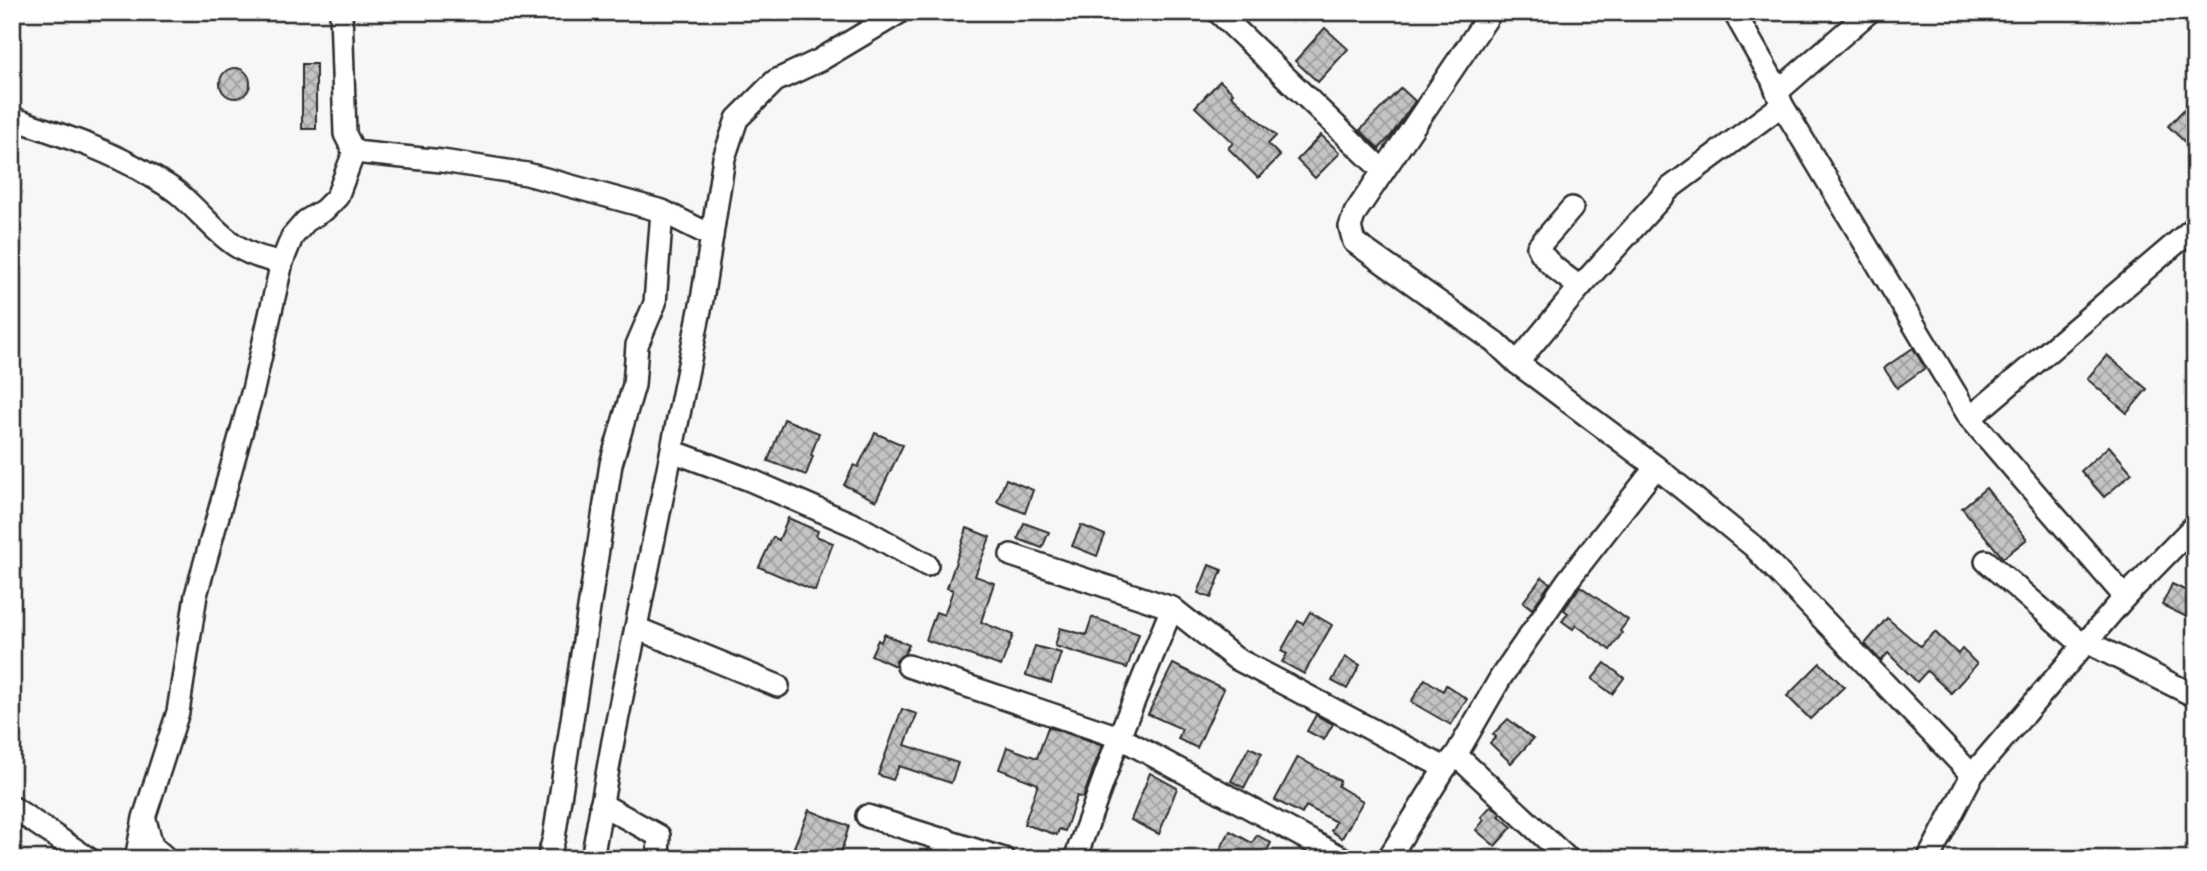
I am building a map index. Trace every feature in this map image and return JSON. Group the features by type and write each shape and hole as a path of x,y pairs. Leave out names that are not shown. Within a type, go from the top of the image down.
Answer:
{"street":[{"path":"136,859 144,818 177,712 196,596 253,390 282,262 292,237 306,221 324,211 337,197 354,152 345,134 341,12"},
{"path":"1218,12 1383,171"},
{"path":"1491,12 1355,213 1350,227 1354,242 1495,342 1517,363 1656,467 1754,546 1972,775"},
{"path":"1734,12 1780,99 1969,418 2125,597"},
{"path":"1517,363 1580,287 1670,188 1780,99 1869,12"},
{"path":"592,859 672,451 724,158 737,119 775,81 820,60 898,13"},
{"path":"12,118 92,146 143,171 176,191 231,243 260,259 282,262"},
{"path":"354,152 442,161 527,174 662,211 712,236"},
{"path":"1572,208 1538,247 1559,271 1580,287"},
{"path":"548,859 554,838 611,464 634,385 637,345 655,303 662,211"},
{"path":"1969,418 2195,227"},
{"path":"672,451 750,480 863,529 927,565"},
{"path":"1388,859 1502,677 1568,580 1656,467"},
{"path":"1928,859 1972,775 2125,597 2195,525"},
{"path":"1011,555 1172,608 1235,658 1451,762 1568,859"},
{"path":"1986,561 2086,644 2195,696"},
{"path":"1075,859 1119,737 1172,608"},
{"path":"636,628 778,686"},
{"path":"908,666 1119,737 1344,859"},
{"path":"601,804 659,836 658,859"},
{"path":"12,807 89,859"},
{"path":"867,816 942,849 1004,859"},
{"path":"144,818 152,846 167,859"}],"building":[{"path":"1325,28 1348,49 1318,82 1295,61"},
{"path":"302,64 316,64 316,129 302,129"},
{"path":"235,68 246,72 250,83 246,94 235,98 224,94 220,83 224,72"},
{"path":"1220,81 1233,93 1231,95 1276,136 1268,144 1280,156 1258,178 1228,148 1233,143 1195,107"},
{"path":"1401,88 1415,101 1379,149 1360,130"},
{"path":"2195,98 2195,152 2168,126"},
{"path":"1321,135 1340,153 1315,178 1297,160"},
{"path":"1913,348 1925,368 1897,388 1884,368"},
{"path":"2107,355 2147,389 2127,413 2087,379"},
{"path":"784,419 819,433 806,475 768,461"},
{"path":"875,433 903,445 876,501 844,485 854,465 858,467"},
{"path":"2109,446 2132,473 2104,497 2081,471"},
{"path":"1006,479 1033,490 1025,513 997,502"},
{"path":"1986,488 2027,539 2003,558 1962,508"},
{"path":"788,518 818,531 816,536 833,543 815,591 759,567 773,537 779,540"},
{"path":"1024,523 1049,532 1042,548 1018,539"},
{"path":"1081,525 1105,535 1097,556 1072,546"},
{"path":"967,528 990,537 975,576 994,583 981,622 1013,635 1001,666 926,640 936,612 944,615 953,590 947,588"},
{"path":"1209,565 1222,570 1211,598 1198,593"},
{"path":"1542,577 1550,583 1532,609 1523,602"},
{"path":"2172,584 2195,595 2195,621 2162,605"},
{"path":"1580,586 1628,620 1610,650 1576,625 1573,629 1562,621 1568,613 1564,610"},
{"path":"1310,612 1332,625 1304,674 1282,662 1287,654 1281,651 1298,621 1303,624"},
{"path":"1092,617 1139,634 1127,668 1055,646 1060,628 1086,635"},
{"path":"1887,618 1920,646 1935,632 1958,654 1962,649 1977,664 1951,693 1927,671 1917,682 1888,653 1881,661 1865,644"},
{"path":"884,634 909,645 895,666 871,655"},
{"path":"1035,646 1061,653 1051,683 1026,675"},
{"path":"1345,657 1360,665 1347,689 1332,681"},
{"path":"1605,663 1624,678 1612,694 1592,679"},
{"path":"1820,663 1844,687 1810,719 1787,696"},
{"path":"1173,664 1224,689 1197,748 1178,739 1182,729 1148,714"},
{"path":"1425,679 1443,691 1446,685 1467,699 1451,725 1411,702"},
{"path":"902,709 917,714 905,745 958,763 951,783 899,766 893,780 878,775"},
{"path":"1316,715 1333,724 1324,740 1307,731"},
{"path":"1508,719 1533,739 1511,763 1490,743 1496,737 1493,734"},
{"path":"1048,727 1102,745 1083,798 1077,796 1065,831 1059,829 1057,835 1024,824 1038,784 999,769 1007,747 1037,758"},
{"path":"1249,747 1262,753 1244,788 1231,781"},
{"path":"1298,757 1340,781 1338,786 1363,801 1342,838 1331,831 1336,822 1306,806 1302,814 1275,800"},
{"path":"1150,773 1177,788 1159,834 1131,820"},
{"path":"1491,806 1512,827 1495,846 1476,830 1484,820 1481,817"},
{"path":"809,810 849,826 839,859 823,859 794,847"},
{"path":"1230,831 1252,843 1257,835 1271,843 1263,859 1253,859 1241,853 1238,859 1215,859"}]}
